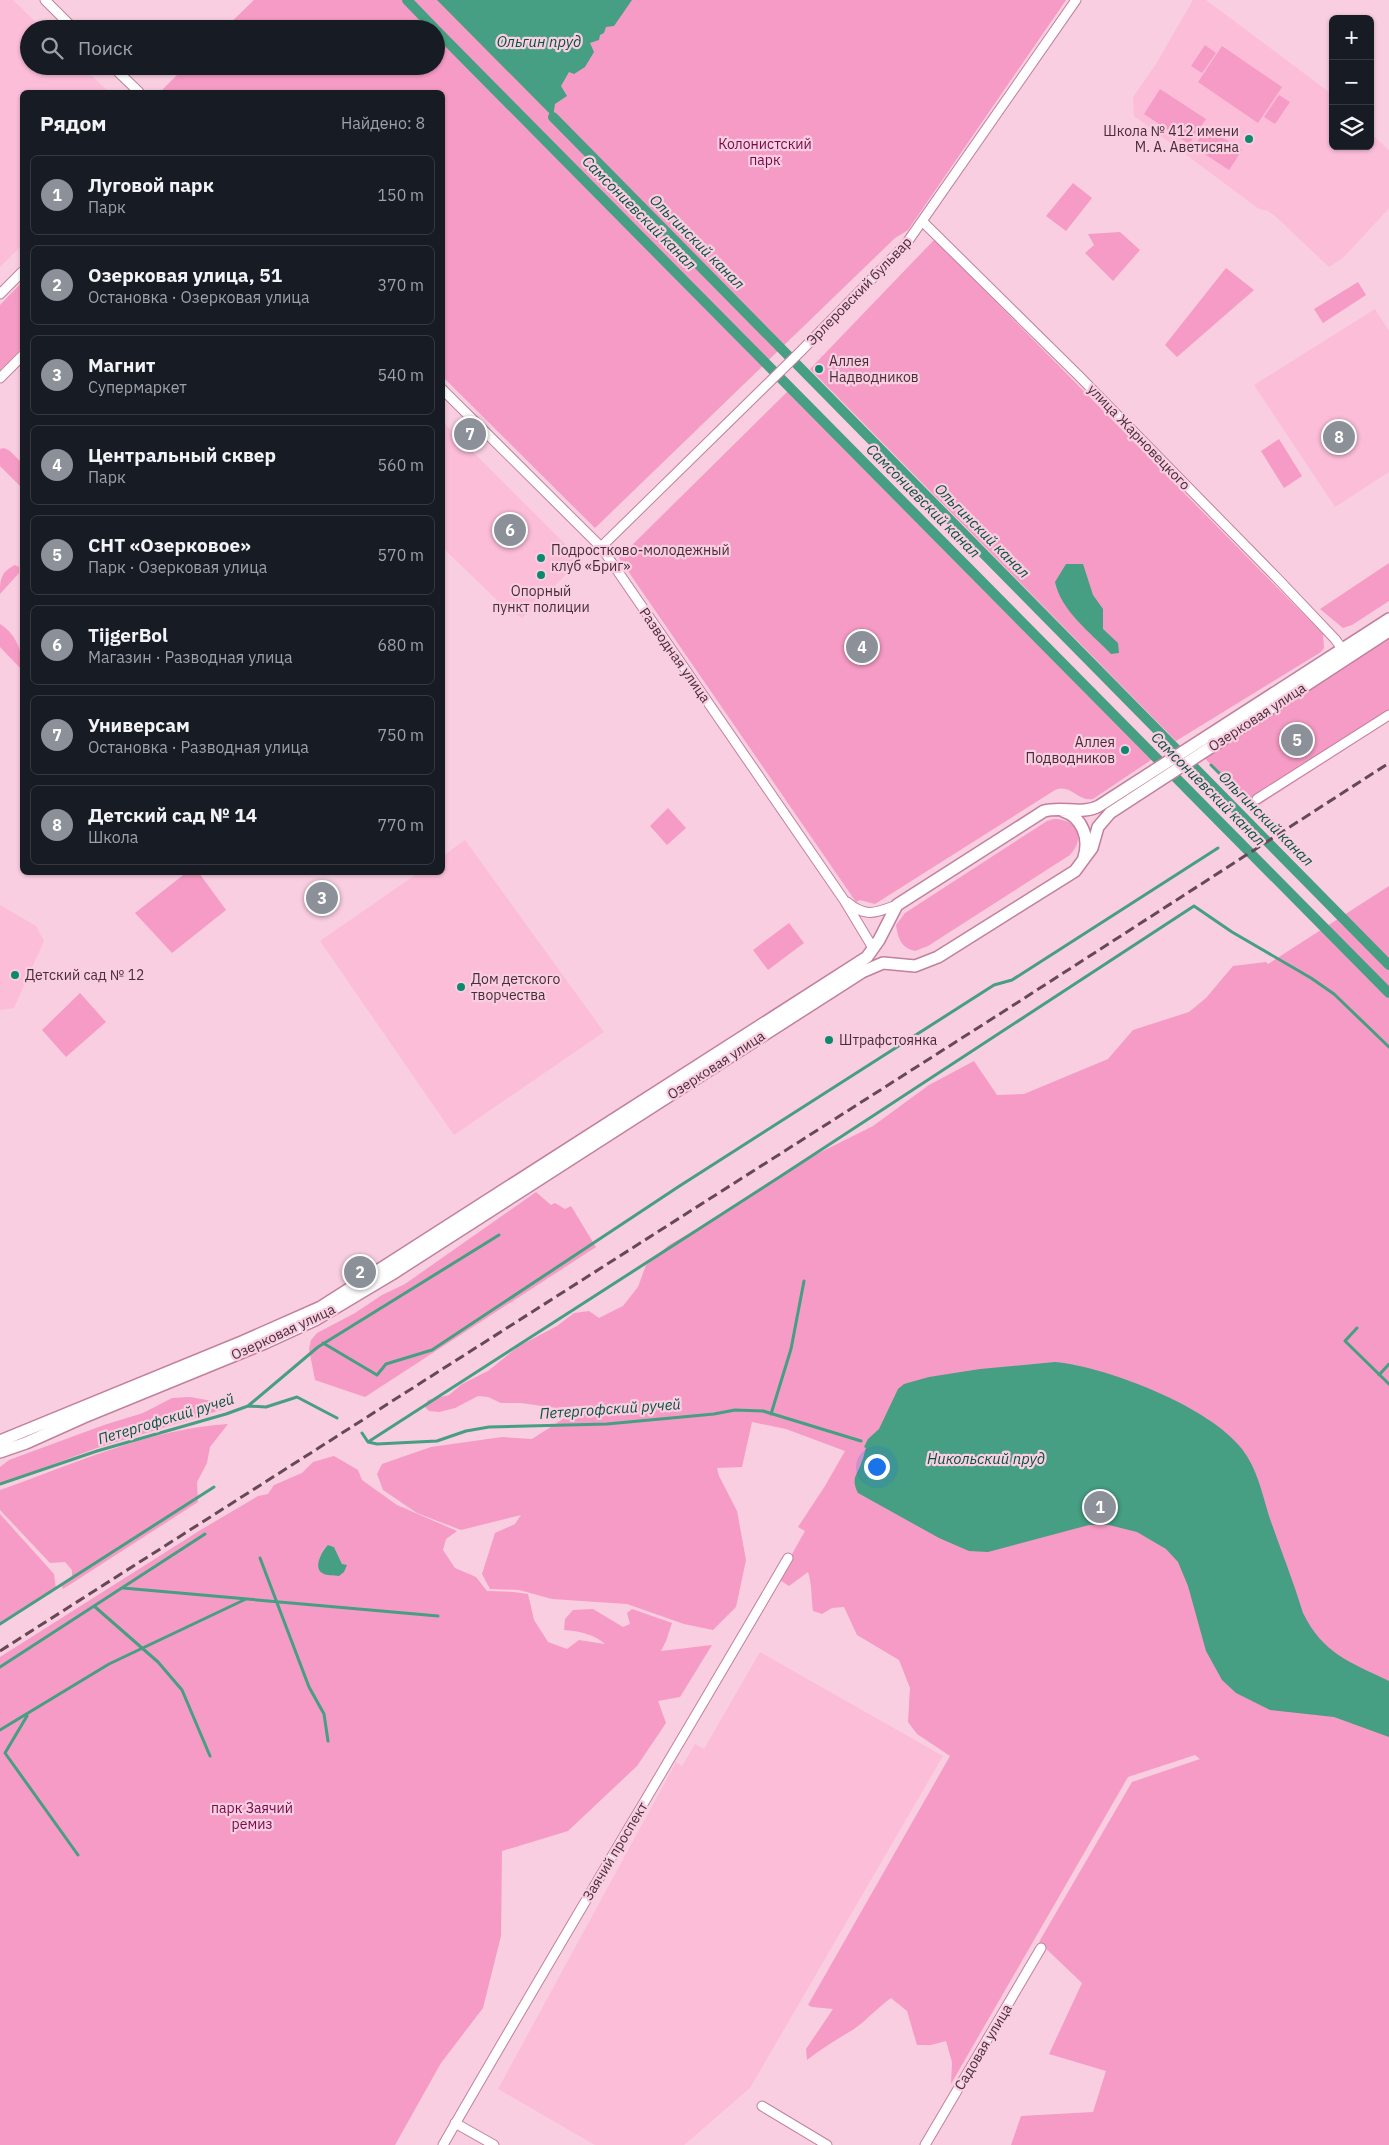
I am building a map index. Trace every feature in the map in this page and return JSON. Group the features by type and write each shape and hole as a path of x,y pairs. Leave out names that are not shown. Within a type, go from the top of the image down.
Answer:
{"street":[{"path":"45,0 65,20"},
{"name":"Эрлеровский бульвар","path":"601,547 881,271 923,222 1076,0"},
{"path":"121,75 137,90"},
{"name":"улица Жарновецкого","path":"923,222 1079,376 1277,578 1346,653"},
{"path":"0,294 20,274"},
{"path":"0,378 20,358"},
{"name":"Разводная улица","path":"445,392 601,547 844,900 873,948"},
{"name":"Озерковая улица","path":"844,900 865,913 880,911 897,905 1044,811 1055,808 1083,810 1095,808 1154,777 1195,751 1346,653 1389,619"},
{"name":"Озерковая улица","path":"1346,653 1389,631"},
{"path":"1257,799 1389,715"},
{"name":"Озерковая улица","path":"0,1452 265,1343 315,1320 392,1274 862,972 882,963 915,966 938,958 1067,878 1082,863 1092,848 1096,832 1104,819 1154,777"},
{"path":"1055,808 1069,813 1083,828 1086,851 1082,863"},
{"name":"Озерковая улица","path":"0,1441 244,1341 321,1307 860,961 873,948 897,905"},
{"path":"873,948 882,963"},
{"name":"Заячий проспект","path":"442,2145 550,1960 679,1746 788,1558"},
{"name":"Садовая улица","path":"925,2145 1041,1948"},
{"path":"762,2106 827,2145"},
{"path":"455,2123 494,2145"}],"shaded area":[{"path":"0,0 13,0 34,20 20,20 20,75 91,75 107,90 20,90 20,247 0,267"},
{"name":"Школа № 412 имени М. А. Аветисяна","path":"1193,0 1206,0 1329,92 1329,150 1374,150 1374,137 1389,150 1389,208 1344,257 1329,267 1275,216 1268,211 1259,209 1134,116 1133,97 1156,64"},
{"path":"1375,309 1389,331 1389,472 1335,507 1254,385"},
{"path":"445,424 581,560 522,618 499,602 445,550"},
{"name":"Дом детского творчества","path":"465,840 604,1032 454,1135 320,941 415,875 445,875 445,855"},
{"name":"Детский сад № 12","path":"0,905 36,926 44,941 14,1008 0,1010"},
{"path":"760,1652 943,1756 750,2088 684,2145 595,2145 498,2089 676,1762 682,1766 695,1744 704,1749"}],"green space":[{"name":"Колонистский парк","path":"254,0 1066,0 908,230 895,238 595,528 445,379 445,90 162,90 177,75 445,75 445,20 233,20"},
{"path":"1205,45 1216,53 1202,73 1191,66"},
{"path":"1222,46 1282,87 1258,123 1198,82"},
{"path":"1160,89 1206,119 1189,144 1144,114"},
{"path":"1279,95 1290,102 1275,124 1264,117"},
{"path":"1207,127 1242,150 1229,170 1194,147"},
{"path":"1073,183 1092,198 1066,231 1046,216"},
{"path":"1120,232 1140,250 1113,281 1085,253 1094,245 1088,234"},
{"path":"933,241 936,241 1323,634 1324,648 1321,652 1176,741 810,369"},
{"path":"1226,268 1254,290 1177,357 1165,345"},
{"path":"1358,282 1366,295 1323,323 1314,309"},
{"path":"20,284 20,350 0,370 0,305"},
{"path":"788,391 1154,758 1093,799 1083,798 1066,789 1055,790 875,904 860,900 856,902 619,558"},
{"path":"1279,439 1302,476 1284,488 1261,451"},
{"path":"4,448 10,451 20,461 20,486 0,466 0,449"},
{"path":"1389,563 1389,601 1352,625 1343,628 1320,609"},
{"path":"15,565 19,567 19,573 0,594 2,576"},
{"path":"0,624 14,638 20,650 20,668 0,647"},
{"path":"1389,638 1389,721 1250,811 1205,758"},
{"path":"668,808 686,828 667,845 650,826"},
{"path":"1054,819 1068,822 1077,831 1078,836 1075,849 1070,855 928,946 915,951 903,945 896,925 905,913 1047,821"},
{"path":"183,875 200,875 226,910 172,953 135,913"},
{"path":"1389,886 1389,2145 1011,2145 1021,2116 1093,2112 1106,2071 1049,2054 1082,1983 1039,1942 1132,1782 1200,1759 1195,1755 1128,1777 951,2084 952,2062 946,2041 931,2045 917,2045 907,2011 891,1998 854,2029 807,2060 806,2049 833,2009 808,2005 950,1756 917,1734 908,1722 910,1688 899,1660 857,1635 844,1607 832,1608 822,1614 813,1611 808,1572 789,1586 778,1579 805,1531 798,1527 845,1451 786,1429 752,1422 742,1467 717,1468 719,1476 737,1511 746,1560 736,1607 713,1630 684,1624 627,1604 552,1599 519,1590 490,1589 482,1574 495,1533 515,1524 521,1515 461,1530 417,1513 383,1490 377,1474 382,1464 431,1447 502,1437 532,1439 583,1406 556,1408 521,1403 501,1403 488,1397 478,1396 455,1408 439,1412 429,1411 425,1407 428,1400 449,1395 462,1384 488,1371 519,1346 557,1326 574,1313 589,1311 599,1318 623,1306 638,1287 646,1265 669,1245 704,1225 805,1160 873,1126 929,1085 974,1061 997,1095 1024,1094 1108,1059 1133,1030 1189,1012 1206,998 1233,966 1266,962 1268,964"},
{"path":"789,923 804,943 768,970 753,950"},
{"path":"80,993 106,1022 66,1057 42,1030"},
{"path":"536,1192 551,1205 555,1203 565,1209 571,1206 596,1247 365,1397 315,1380 309,1349 311,1340 317,1333 355,1313 382,1295 405,1284"},
{"path":"190,1397 223,1403 224,1409 97,1448 0,1484 0,1467 9,1460 104,1425 143,1413 172,1398"},
{"path":"228,1424 210,1447 207,1463 197,1482 198,1502 63,1589 61,1584 72,1576 72,1570 65,1562 50,1563 0,1510 0,1490 141,1440 170,1432"},
{"name":"парк Заячий ремиз","path":"334,1456 358,1470 362,1480 397,1505 457,1531 446,1539 443,1550 455,1568 476,1577 487,1591 528,1594 534,1620 548,1642 567,1649 579,1640 605,1644 586,1634 564,1630 565,1619 573,1610 593,1609 623,1627 630,1624 627,1613 632,1609 672,1623 661,1651 712,1645 680,1697 658,1701 666,1723 637,1766 568,1831 502,1851 501,1936 483,2008 441,2063 395,2145 0,2145 0,1657 199,1531 258,1496 268,1494 274,1485 302,1473 313,1462","holes":["328,1545 334,1547 342,1564 323,1574 319,1567 321,1555"]},
{"path":"0,1514 54,1574 56,1589 0,1624"}],"water":[{"name":"Ольгин пруд","path":"437,0 632,0 614,26 606,27 599,40 590,43 594,52 585,67 574,74 569,72 561,86 567,96 555,104 553,117"},
{"path":"1066,564 1083,564 1093,595 1103,609 1103,629 1118,643 1119,653 1111,654 1063,603 1055,582"},
{"name":"Никольский пруд","path":"1055,1362 1077,1365 1102,1372 1129,1381 1183,1404 1207,1418 1227,1433 1242,1449 1252,1464 1303,1613 1311,1627 1329,1648 1339,1655 1389,1681 1389,1737 1334,1717 1270,1710 1236,1693 1222,1680 1206,1651 1188,1586 1178,1562 1166,1549 1137,1532 1109,1525 1089,1525 988,1552 969,1551 939,1538 858,1493 855,1480 866,1448 864,1447 868,1439 879,1429 898,1389 904,1384 929,1377 980,1369"},
{"path":"328,1545 334,1547 342,1564 347,1565 344,1572 339,1576 326,1575 319,1571 319,1559"}],"waterway":[{"name":"Самсониевский канал","path":"407,0 426,20"},
{"name":"Самсониевский канал","path":"445,39 1389,993"},
{"name":"Ольгинский канал","path":"553,117 1389,965"},
{"path":"1211,765 1269,823"},
{"path":"323,1343 377,1375 386,1364 432,1350 678,1187 994,985 1012,980 1218,848"},
{"path":"368,1442 781,1176 1194,906 1232,932 1311,978 1334,994 1389,1047"},
{"path":"248,1406 318,1347 499,1235"},
{"path":"771,1414 791,1349 804,1281"},
{"path":"1357,1328 1345,1341 1389,1384"},
{"path":"1379,1375 1389,1364"},
{"name":"Петергофский ручей","path":"0,1484 97,1451 248,1406 266,1407 297,1397 337,1418"},
{"name":"Петергофский ручей","path":"362,1433 368,1442 377,1444 437,1441 466,1431 489,1427 607,1424 714,1414 735,1410 763,1411 861,1441"},
{"path":"0,1624 214,1487"},
{"path":"0,1667 205,1534"},
{"path":"260,1558 309,1687 324,1714 328,1741"},
{"path":"123,1588 438,1616"},
{"path":"0,1730 109,1664 246,1599"},
{"path":"94,1606 158,1662 182,1690 210,1756"},
{"path":"27,1716 5,1753 78,1855"}],"railway":[{"path":"0,1651 1009,1008 1389,763"}],"place":[{"name":"Школа № 412 имени М. А. Аветисяна","path":"1249,139"},
{"name":"Аллея Надводников","path":"819,369"},
{"name":"Универсам","path":"470,434"},
{"name":"Детский сад № 14","path":"1339,437"},
{"name":"TijgerBol","path":"510,530"},
{"name":"Подростково-молодежный клуб «Бриг»","path":"541,558"},
{"name":"Опорный пункт полиции","path":"541,575"},
{"name":"Центральный сквер","path":"862,647"},
{"name":"СНТ «Озерковое»","path":"1297,740"},
{"name":"Аллея Подводников","path":"1125,750"},
{"name":"Магнит","path":"322,898"},
{"name":"Детский сад № 12","path":"15,975"},
{"name":"Дом детского творчества","path":"461,987"},
{"name":"Штрафстоянка","path":"829,1040"},
{"name":"Озерковая улица, 51","path":"360,1272"},
{"name":"Луговой парк","path":"1100,1507"}]}
